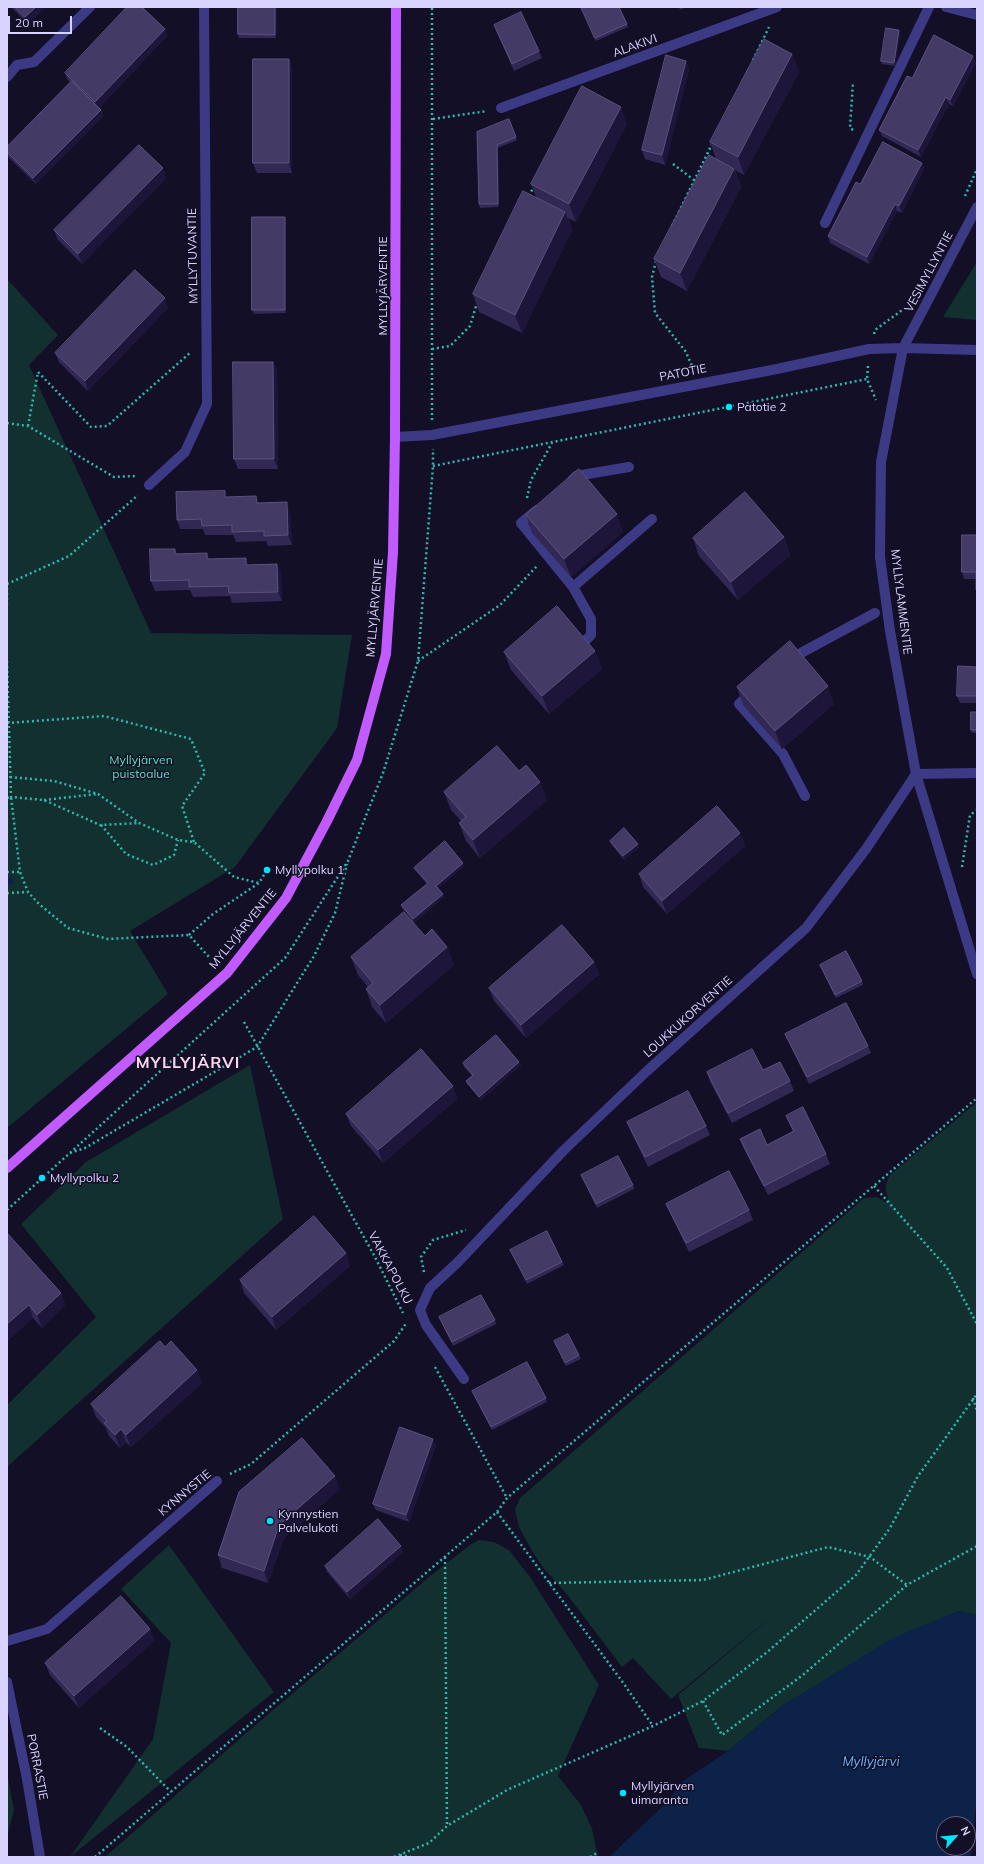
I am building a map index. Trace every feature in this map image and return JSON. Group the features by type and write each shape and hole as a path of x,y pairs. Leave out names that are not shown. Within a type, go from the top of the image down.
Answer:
{"main road":[{"name":"MYLLYJÄRVENTIE","path":"7,1168 227,973 286,898 327,821 356,760 386,654 393,552 395,436 396,7"}],"street":[{"path":"7,77 18,65 34,62 90,7"},
{"name":"MYLLYTUVANTIE","path":"149,485 185,452 207,404 204,7"},
{"name":"ALAKIVI","path":"501,108 777,7"},
{"path":"825,223 929,7"},
{"path":"946,7 977,15"},
{"name":"VESIMYLLYNTIE","path":"903,348 977,207"},
{"name":"PATOTIE","path":"395,436 432,434 777,369 869,349 903,348 977,350"},
{"name":"MYLLYLAMMENTIE","path":"903,348 882,462 880,557 890,632 916,774 977,974"},
{"path":"565,485 576,476 629,467"},
{"path":"543,504 521,523 573,587 591,619 591,635 583,643"},
{"path":"573,587 652,519"},
{"path":"780,667 792,657 875,613"},
{"path":"763,683 739,704 783,754 805,796"},
{"path":"916,774 977,773"},
{"name":"LOUKKUKORVENTIE","path":"464,1380 426,1325 420,1310 430,1288 457,1263 569,1145 647,1071 806,928 866,849 916,774"},
{"name":"KYNNYSTIE","path":"7,1641 47,1629 217,1481"},
{"name":"PORRASTIE","path":"7,1682 27,1779 40,1857"}],"path":[{"path":"432,7 433,466 867,379 869,349 875,330 904,309 908,302"},
{"path":"752,62 772,21"},
{"path":"853,82 850,128 866,137"},
{"path":"433,119 501,108"},
{"path":"668,233 715,138"},
{"path":"673,164 694,180"},
{"path":"962,201 977,169"},
{"path":"527,199 537,179"},
{"path":"657,259 652,277 655,313 686,352 691,364"},
{"path":"432,349 450,346 470,326 477,302"},
{"path":"28,426 38,372 91,427 107,426 207,337"},
{"path":"7,423 28,426 114,477 160,475"},
{"path":"521,523 531,480 552,442"},
{"path":"7,604 7,583 69,556 149,485"},
{"path":"418,661 500,605 547,555"},
{"path":"7,661 11,797 20,872 28,892 38,904 68,928 108,939 189,935 213,914 259,883 267,870"},
{"path":"8,723 104,716 191,739 205,773 182,806 194,842 234,877 259,883"},
{"path":"10,777 54,781 98,794 139,823 178,840 194,842"},
{"path":"7,798 11,797 44,800 98,794"},
{"path":"44,800 100,825 126,854 153,865 174,855 178,840"},
{"path":"960,874 970,815 977,810"},
{"path":"100,825 139,823"},
{"path":"68,1154 85,1148 257,1047 314,956 335,913 348,861"},
{"path":"7,872 20,872"},
{"path":"7,893 28,892"},
{"path":"189,935 209,957"},
{"name":"VAKKAPOLKU","path":"244,1022 375,1257 412,1328"},
{"path":"95,1857 497,1512 507,1498 977,1098"},
{"path":"874,1186 947,1268 977,1324"},
{"name":"KYNNYSTIE","path":"217,1481 251,1464 394,1341 408,1321"},
{"path":"431,1361 507,1498"},
{"path":"394,1857 429,1843 447,1826 507,1790 653,1726 703,1701 766,1653 856,1575 890,1528 918,1476 977,1394"},
{"path":"973,1398 977,1411"},
{"path":"497,1512 653,1726"},
{"path":"703,1701 722,1735 804,1674 907,1585 977,1546"},
{"path":"549,1583 703,1580 828,1547 870,1557 907,1585"},
{"path":"445,1557 447,1826"},
{"path":"100,1728 127,1747 171,1792"},
{"path":"590,1857 597,1853"},
{"path":"399,1854 411,1857"}],"green space":[{"path":"977,262 977,320 943,317"},
{"name":"Myllyjärven puistoalue","path":"7,279 58,335 29,365 151,633 352,635 337,728 235,867 130,931 168,994 7,1128"},
{"path":"250,1065 283,1219 7,1467 7,1405 96,1317 21,1224 86,1162"},
{"path":"977,1102 977,1615 958,1611 783,1705 728,1751 699,1748 678,1695 781,1609 671,1699 633,1658 622,1667 566,1593 544,1569 519,1527 515,1510 520,1498 864,1198 877,1197 885,1202 888,1198 886,1186 890,1175"},
{"path":"479,1540 494,1542 509,1550 530,1577 599,1685 558,1776 581,1805 592,1829 598,1857 105,1857 245,1734 429,1577 470,1545"},
{"path":"169,1545 274,1692 70,1857 153,1739 171,1643 121,1589"},
{"path":"7,1773 14,1810 7,1837"}],"water":[{"name":"Myllyjärvi","path":"958,1611 977,1615 977,1794 975,1816 936,1816 936,1856 971,1857 609,1857 662,1807 683,1781 728,1751 783,1705 891,1639"}],"building":[{"path":"15,7 36,7 25,17"},
{"path":"127,7 142,7 165,29 95,102 65,73"},
{"path":"238,7 275,7 275,35 238,34"},
{"path":"581,7 619,7 627,24 595,38"},
{"path":"521,12 539,51 512,64 494,25"},
{"path":"886,28 899,30 894,63 881,61"},
{"path":"934,35 973,56 950,100 946,97 918,150 879,130 907,76 912,78"},
{"path":"764,39 792,54 738,157 710,142"},
{"path":"666,55 686,61 662,155 642,150"},
{"path":"253,59 289,59 289,163 253,163"},
{"path":"72,81 101,110 33,178 7,152 7,147"},
{"path":"582,86 621,107 569,204 531,184"},
{"path":"509,119 516,137 497,145 498,204 479,204 477,132"},
{"path":"883,142 922,163 899,206 895,204 867,257 828,236 856,182 860,184"},
{"path":"139,145 163,168 78,254 54,230"},
{"path":"709,155 734,169 680,273 654,259"},
{"path":"523,191 565,212 515,315 473,294"},
{"path":"252,217 285,217 285,310 252,310"},
{"path":"135,270 165,298 85,381 55,353"},
{"path":"233,362 273,362 274,459 234,459"},
{"path":"579,469 617,514 564,559 526,515"},
{"path":"225,491 225,497 256,496 257,503 287,502 288,535 264,536 264,531 232,532 232,525 202,526 201,519 177,520 176,492"},
{"path":"745,492 784,537 731,582 693,538"},
{"path":"962,535 977,535 977,590 976,572 962,572"},
{"path":"150,549 175,549 175,554 207,553 207,559 246,558 246,565 277,564 278,592 229,593 228,586 189,587 189,580 151,581"},
{"path":"557,606 595,651 542,696 504,652"},
{"path":"790,641 828,686 775,731 737,687"},
{"path":"958,666 977,667 977,696 957,696"},
{"path":"971,712 977,712 977,730 971,730"},
{"path":"497,746 519,771 526,765 540,782 473,840 459,823 466,817 444,792"},
{"path":"717,806 740,833 662,901 639,874"},
{"path":"624,828 638,844 623,856 610,841"},
{"path":"445,841 463,863 436,886 443,894 413,919 401,905 428,883 414,868"},
{"path":"404,912 425,936 432,929 447,947 380,1005 366,989 373,983 351,957"},
{"path":"562,925 594,962 521,1025 489,988"},
{"path":"846,951 862,981 835,995 820,965"},
{"path":"846,1003 868,1046 807,1077 785,1034"},
{"path":"496,1035 519,1062 479,1097 466,1081 473,1075 463,1063"},
{"path":"421,1049 453,1086 378,1150 346,1114"},
{"path":"752,1049 763,1070 780,1062 790,1081 728,1113 707,1072"},
{"path":"688,1091 706,1126 645,1157 627,1122"},
{"path":"803,1107 826,1154 764,1186 740,1139 760,1129 767,1145 794,1131 786,1116"},
{"path":"618,1156 633,1185 596,1204 581,1175"},
{"path":"729,1171 749,1210 686,1243 666,1204"},
{"path":"314,1216 346,1253 272,1317 240,1280"},
{"path":"547,1231 562,1262 526,1280 510,1250"},
{"path":"7,1233 61,1293 37,1315 29,1305 7,1324"},
{"path":"481,1295 495,1320 452,1342 439,1317"},
{"path":"568,1334 579,1355 565,1363 554,1341"},
{"path":"160,1341 165,1347 171,1341 197,1370 126,1435 121,1429 115,1435 104,1423 107,1421 91,1404"},
{"path":"527,1362 546,1398 491,1427 472,1391"},
{"path":"400,1427 433,1439 406,1515 373,1504"},
{"name":"Kynnystien Palvelukoti","path":"302,1438 335,1476 279,1525 264,1571 218,1555 239,1492"},
{"path":"378,1519 401,1546 347,1592 325,1566"},
{"path":"121,1596 150,1629 74,1696 45,1663"}],"place":[{"name":"Patotie 2","path":"729,407"},
{"name":"Myllypolku 1","path":"267,870"},
{"name":"Myllypolku 2","path":"42,1178"},
{"name":"Kynnystien Palvelukoti","path":"270,1521"},
{"name":"Myllyjärven uimaranta","path":"623,1793"}],"district":[{"name":"MYLLYJÄRVI","path":"188,1063"}]}
